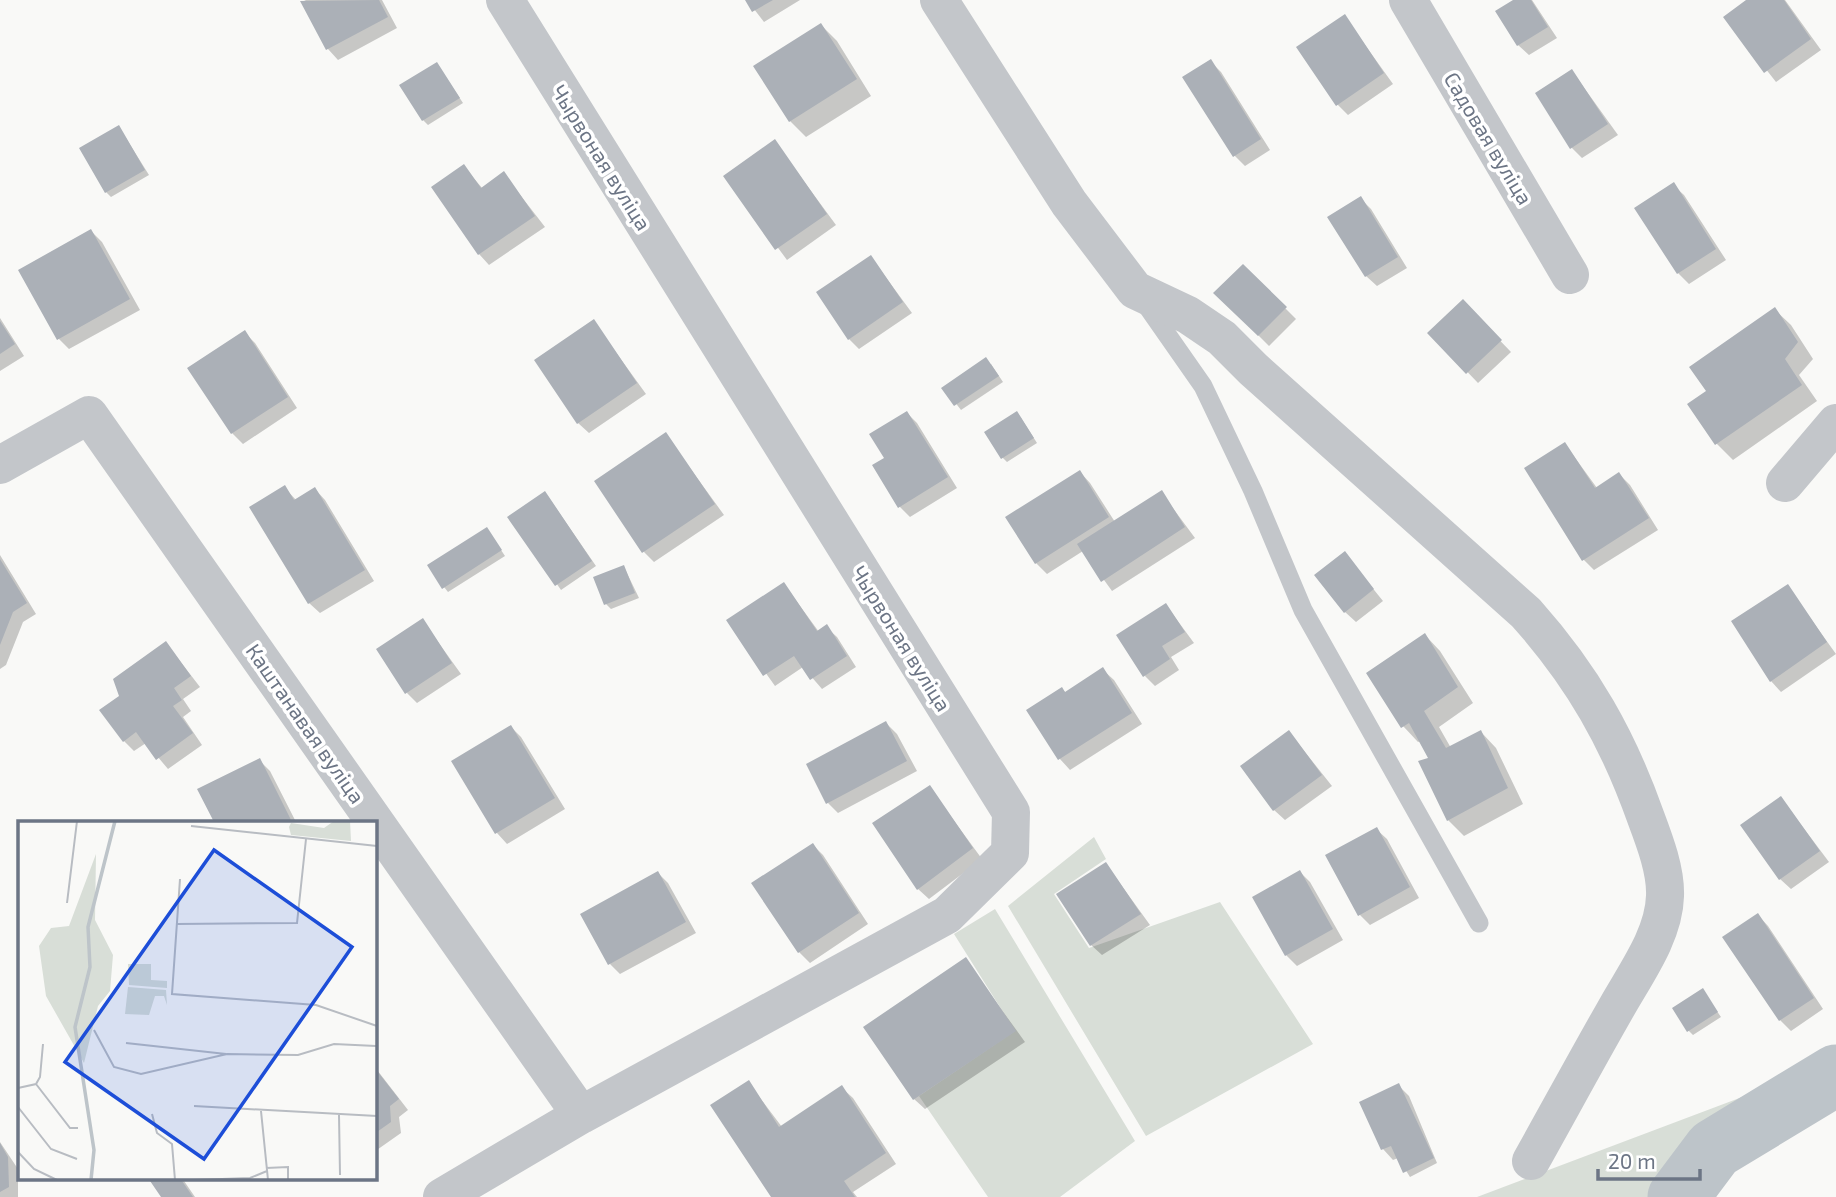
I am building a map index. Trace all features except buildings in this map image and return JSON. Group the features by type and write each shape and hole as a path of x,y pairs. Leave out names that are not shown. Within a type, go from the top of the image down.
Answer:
{"street":[{"name":"Чырвоная вуліца","path":"442,1197 581,1115 947,915 1010,853 1011,812 505,0"},
{"path":"939,0 1069,203 1135,290 1188,315 1222,338 1261,377 1526,613 1579,679 1600,711 1619,750 1653,836 1665,896 1654,939 1531,1161"},
{"name":"Садовая вуліца","path":"1408,0 1570,275"},
{"name":"Каштанавая вуліца","path":"0,465 89,415 374,821"},
{"path":"1785,483 1836,424"},
{"name":"Каштанавая вуліца","path":"376,823 581,1115"}],"lane":[{"path":"1135,290 1203,386 1303,610 1479,923"}],"shaded area":[{"path":"1094,837 1106,859 1054,894 1089,948 1220,902 1313,1044 1146,1136 1008,906"},
{"path":"995,909 1135,1141 1060,1197 988,1197 919,1096 1015,1031 954,934"},
{"path":"1766,1088 1716,1197 1477,1197"}],"waterway":[{"path":"1678,1197 1714,1149 1836,1075"}]}
